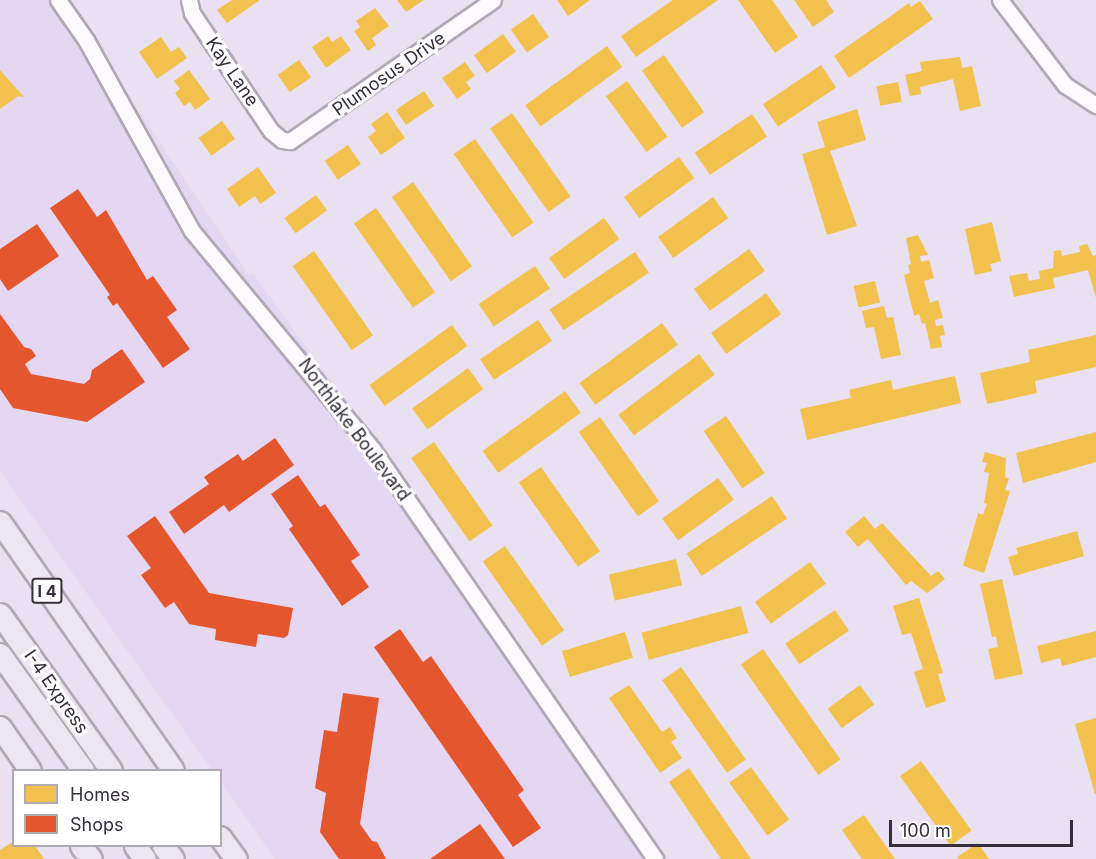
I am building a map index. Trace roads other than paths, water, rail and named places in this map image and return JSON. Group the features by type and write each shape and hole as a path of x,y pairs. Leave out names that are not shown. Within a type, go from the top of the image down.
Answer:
{"highway":[{"name":"I 4","path":"0,522 172,769"},
{"name":"I-4 Express","path":"0,614 110,769"},
{"name":"I-4 Express","path":"0,654 82,769"},
{"path":"0,727 29,769"},
{"path":"222,840 236,859"},
{"path":"136,847 145,859"},
{"path":"164,847 173,859"}],"street":[{"name":"Northlake Boulevard","path":"58,0 86,40 192,231 373,450 655,859"},
{"name":"Kay Lane","path":"189,0 192,14 271,131 282,140"},
{"name":"Plumosus Drive","path":"282,140 299,137 493,0"},
{"path":"1000,0 1065,85 1096,105"}]}
